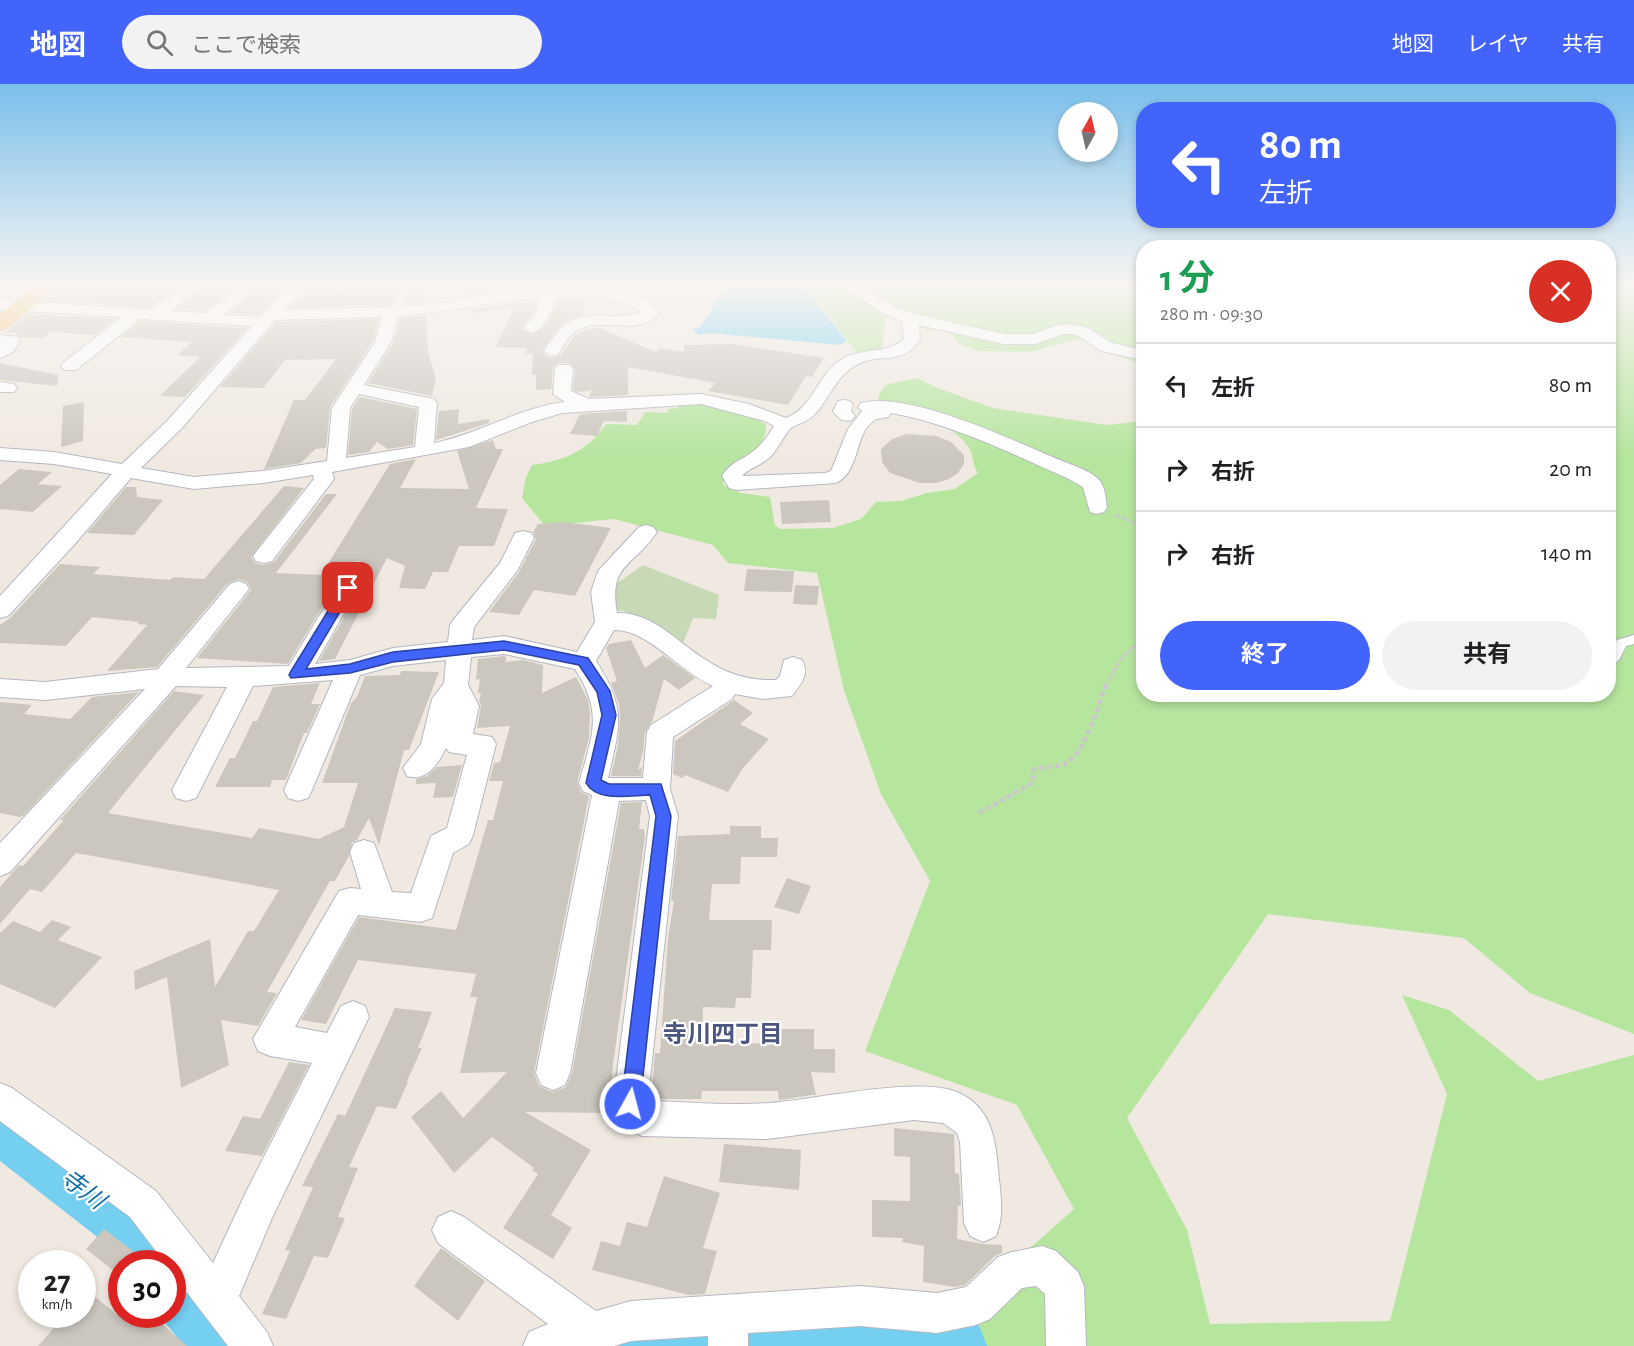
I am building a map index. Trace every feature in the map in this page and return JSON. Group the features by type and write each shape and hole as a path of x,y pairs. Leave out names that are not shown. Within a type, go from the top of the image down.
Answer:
{"street":[{"path":"0,352 11,342"},
{"path":"70,366 105,342"},
{"path":"0,610 66,540 126,471 175,424 247,342"},
{"path":"264,556 324,479 329,468 341,408 383,342"},
{"path":"552,351 558,342"},
{"path":"882,413 869,415 857,429 839,474 830,479 736,484 732,476 735,469 757,458 800,421 838,370 850,361 864,357 890,355 903,350 910,342"},
{"path":"1098,342 1107,347 1136,353"},
{"path":"564,369 562,394 587,405"},
{"path":"353,388 428,403 424,451"},
{"path":"0,454 54,458 194,483 329,468 424,451 462,443 526,418 560,408 587,405 701,399 771,417 800,421"},
{"path":"851,410 886,406 945,422 1064,469 1092,484 1097,508"},
{"path":"583,662 607,622 602,592 609,571 646,532"},
{"path":"416,768 433,748 445,699 456,685 462,625 508,566 523,538"},
{"path":"296,675 358,570"},
{"path":"0,863 168,677 238,589"},
{"path":"607,622 622,620 647,629 706,672 760,692 783,689 792,678 793,666"},
{"path":"0,688 45,692 168,677 296,675 350,669 393,657 504,645 583,662 603,691 609,715 593,783 607,790 656,789"},
{"path":"298,790 350,669"},
{"path":"186,790 245,677"},
{"path":"335,1051 270,1039 350,901 380,902 422,908 441,845 459,835 483,744 458,744 466,706 456,685"},
{"path":"723,692 660,732 656,789 664,816 630,1104 642,1118 767,1121 914,1103 949,1106 969,1121 978,1141 984,1223"},
{"path":"554,1073 607,790"},
{"path":"364,852 380,902"},
{"path":"217,1300 259,1205 353,1017"},
{"path":"0,1100 143,1204 252,1346"},
{"path":"451,1230 592,1332"},
{"path":"543,1346 631,1322 728,1331 860,1305 937,1313 976,1305 1012,1271 1042,1265 1064,1286 1066,1346"}],"lane":[{"path":"1616,653 1621,643 1634,639"}],"path":[{"path":"1097,508 1136,523"},
{"path":"979,813 1032,783 1034,769 1064,765 1071,760 1081,746 1120,661 1136,643"}],"green space":[{"path":"849,342 883,342 881,353 858,354"},
{"path":"957,342 1067,342 1030,352 979,351"},
{"path":"1085,342 1136,342 1136,362"},
{"path":"1616,342 1634,342 1634,1034 1530,993 1464,938 1268,914 1127,1118 1187,1230 1210,1324 1390,1321 1447,1094 1402,995 1449,1010 1538,1081 1634,1055 1634,1346 920,1346 1074,1209 1017,1105 865,1051 930,881 881,794 844,690 817,573 728,563 713,545 614,519 545,526 522,498 526,477 532,465 555,461 583,448 606,424 637,425 645,412 667,413 668,409 678,408 679,403 712,406 746,415 766,424 765,433 758,447 725,471 723,485 741,493 770,497 775,526 781,529 833,528 861,519 876,502 901,501 927,493 955,489 978,473 969,448 952,431 930,420 882,408 878,397 885,385 917,378 932,386 993,408 1107,425 1136,422 1136,702 1616,702"},
{"path":"643,565 719,595 716,619 693,618 682,646 624,611 617,610 610,588"}],"water":[{"path":"807,342 845,342 840,345"}],"building":[{"path":"192,342 235,342 185,397 160,396 200,357 177,355"},
{"path":"259,342 372,342 330,407 326,448 315,449 301,463 264,469 294,400 305,400 336,359 285,360 263,388 220,387"},
{"path":"427,342 428,353 436,378 432,396 368,383 393,343"},
{"path":"498,342 548,342 542,350 551,358 560,356 570,342 632,342 656,352 660,348 684,352 684,345 732,344 824,358 812,377 806,376 788,405 708,391 715,383 628,367 628,395 589,397 592,390 578,392 573,390 575,369 570,363 558,363 553,368 551,389 536,390 536,375 532,375 533,354 524,353 528,348 496,347"},
{"path":"0,363 58,375 57,386 0,380"},
{"path":"360,397 417,409 413,445 388,449 377,442 369,452 348,455 352,409"},
{"path":"84,402 83,441 61,447 63,406"},
{"path":"459,409 458,424 489,419 489,423 436,440 439,411"},
{"path":"627,411 627,422 604,421 597,436 570,434 580,414"},
{"path":"907,434 937,436 951,442 964,455 964,464 958,473 936,483 920,483 890,473 882,462 881,449 892,439"},
{"path":"493,440 496,449 503,449 476,508 508,509 494,546 459,546 448,572 433,572 425,589 399,588 405,566 387,558 335,659 319,661 371,571 367,563 357,561 348,564 288,664 197,658 251,590 248,583 239,579 228,583 157,667 107,671 147,625 137,624 139,622 92,617 66,646 0,643 0,625 10,618 60,564 100,567 93,574 170,580 173,577 204,579 284,486 304,488 251,557 255,563 263,565 274,562 326,494 337,494 276,573 321,575 390,464 416,459 400,488 469,489 457,451"},
{"path":"19,469 52,472 38,484 62,486 33,512 0,509 0,485"},
{"path":"126,487 136,487 137,497 163,500 134,535 87,533"},
{"path":"829,500 831,522 782,524 780,502"},
{"path":"563,522 611,528 575,596 534,590 519,615 489,612 519,572 536,539 533,532 538,524"},
{"path":"747,569 794,571 792,592 744,591"},
{"path":"795,585 819,586 817,605 793,604"},
{"path":"631,640 645,668 663,655 695,678 679,690 664,679 652,722 645,732 638,770 642,767 641,776 611,776 618,745 620,718 619,704 611,683 617,681 606,648 609,644"},
{"path":"504,656 506,662 523,660 543,665 542,693 576,677 588,700 590,713 589,738 577,782 581,792 589,796 534,1073 539,1086 552,1092 566,1087 572,1073 621,803 642,802 639,829 644,829 645,836 613,1064 612,1113 525,1112 591,1150 551,1215 572,1228 553,1259 503,1228 538,1174 532,1170 534,1168 492,1137 454,1173 411,1117 441,1091 463,1118 507,1072 460,1073 477,997 470,997 476,974 358,960 326,1024 301,1020 359,917 456,930 488,820 493,820 503,781 489,781 494,763 500,762 510,726 477,728 481,706 479,701 481,693 478,693 480,679 476,680 478,659"},
{"path":"401,671 439,672 409,750 404,750 379,845 369,818 357,840 352,842 349,856 335,881 330,881 267,992 277,993 258,1026 221,1020 229,1065 181,1088 167,977 135,990 134,971 210,939 215,987 248,931 254,931 279,890 76,853 42,892 30,889 0,924 0,887 19,865 23,866 64,820 60,820 174,691 204,695 108,813 252,838 259,828 319,839 344,827 358,783 322,783 351,703 357,697 365,676 400,675"},
{"path":"320,683 311,704 320,704 307,733 304,733 286,780 272,780 270,787 215,787 230,758 235,758 253,721 257,721 273,687"},
{"path":"139,692 24,815 20,817 0,813 0,702 32,705 24,714 70,719 92,697"},
{"path":"734,700 753,713 740,724 769,739 743,768 728,792 685,775 682,778 673,774 675,741"},
{"path":"462,765 453,797 433,798 436,783 416,784 416,779 427,776 437,767"},
{"path":"730,826 761,826 761,838 778,838 777,857 741,857 740,884 712,884 709,920 772,920 771,950 753,950 751,998 736,998 735,1008 703,1007 702,1044 780,1043 780,1029 814,1029 814,1049 835,1049 835,1073 811,1072 816,1095 779,1100 778,1091 702,1091 701,1099 651,1099 655,1053 660,1053 678,836 730,834"},
{"path":"787,878 811,886 799,914 774,907"},
{"path":"52,920 71,927 58,940 102,957 55,1008 0,984 0,933 13,921 40,932"},
{"path":"395,1008 432,1012 418,1048 422,1048 408,1082 396,1109 377,1106 349,1167 358,1168 338,1217 345,1218 328,1258 314,1256 286,1319 262,1314 290,1251 285,1250 313,1187 302,1186 338,1114 345,1116"},
{"path":"289,1062 309,1065 262,1156 225,1151 243,1116 260,1119"},
{"path":"894,1128 954,1134 955,1173 959,1174 961,1206 958,1206 957,1239 1002,1245 1002,1253 996,1255 965,1285 955,1287 923,1282 924,1246 902,1242 903,1238 872,1237 872,1200 910,1201 910,1157 894,1156"},
{"path":"724,1144 801,1150 799,1190 719,1182"},
{"path":"664,1176 720,1193 703,1248 717,1251 705,1294 689,1295 592,1270 601,1241 620,1246 627,1222 647,1227"},
{"path":"104,1229 132,1250 108,1250 108,1266 96,1257 96,1250 86,1249"},
{"path":"441,1248 485,1281 458,1321 414,1286"},
{"path":"96,1298 108,1307 108,1328 167,1328 187,1346 38,1346 54,1328 96,1328"}],"waterway":[{"name":"寺川","path":"0,1125 117,1215 146,1250"},
{"name":"寺川","path":"186,1299 226,1346"},
{"name":"寺川","path":"651,1346 879,1327 916,1327 955,1346"}],"district":[{"name":"寺川四丁目","path":"723,1034"}],"route":[{"path":"348,588 296,675 350,669 393,657 504,645 583,662 603,691 609,715 593,783 607,790 656,789 664,816 630,1104"}]}
